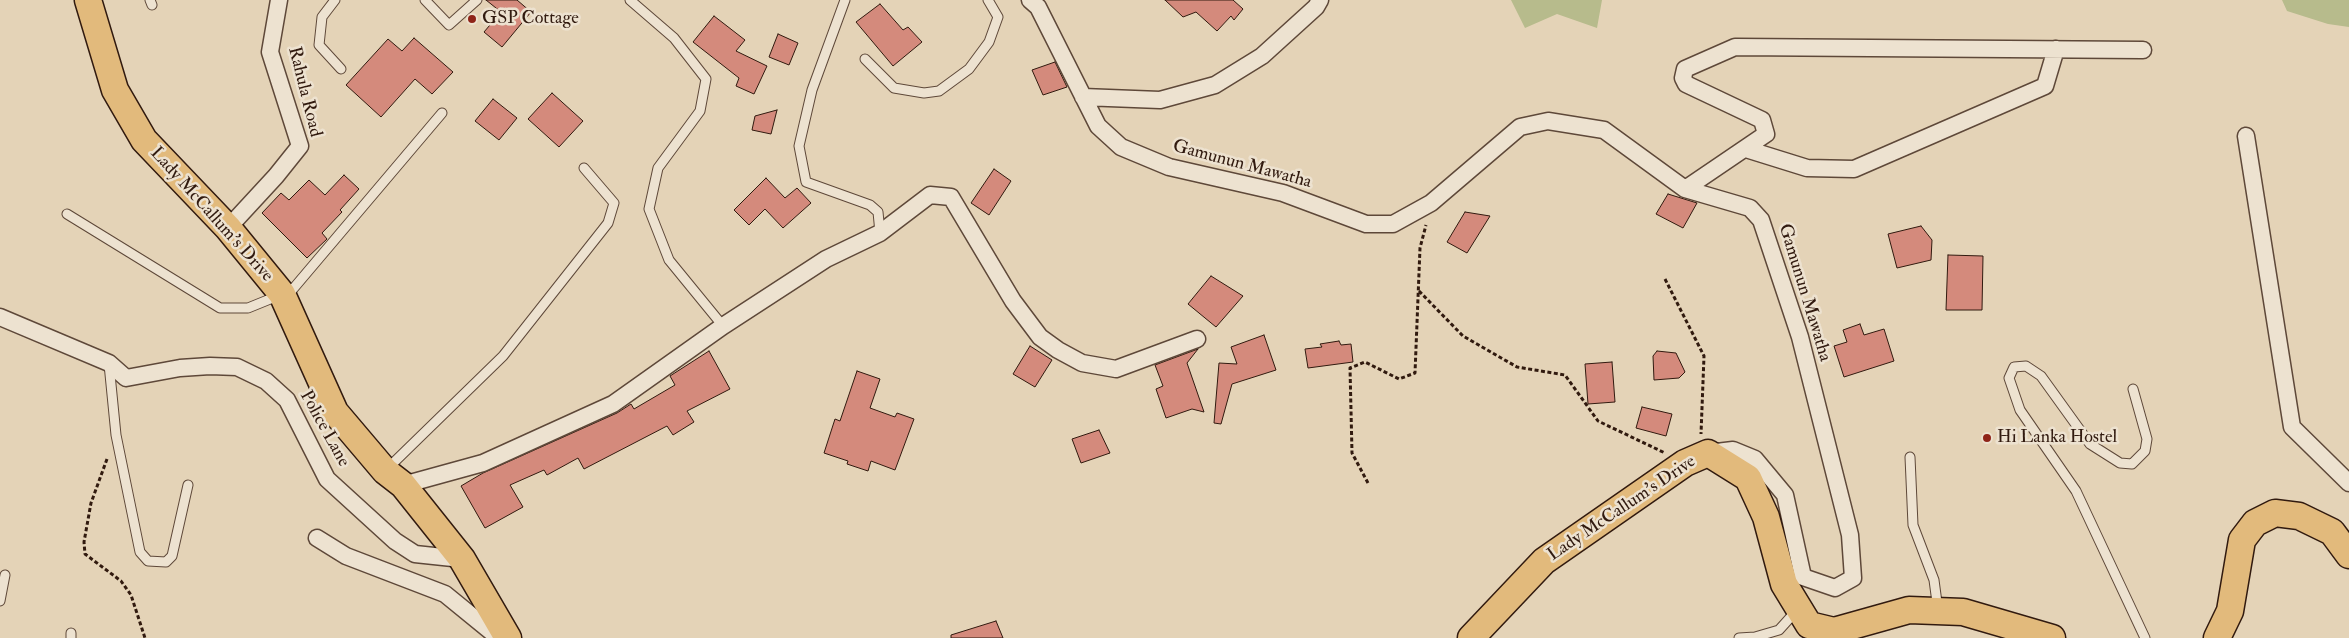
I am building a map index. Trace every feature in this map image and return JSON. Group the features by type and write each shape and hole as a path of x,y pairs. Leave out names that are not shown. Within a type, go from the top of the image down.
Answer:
{"main road":[{"name":"Lady McCallum's Drive","path":"88,0 114,90 144,140 228,228 283,297 335,412 462,559 508,638"},
{"name":"Lady McCallum's Drive","path":"1471,638 1544,561 1698,458 1748,478 1766,517 1784,584 1806,624"},
{"path":"2217,638 2230,611 2242,540 2255,523 2275,513 2299,516 2332,532 2349,555"},
{"path":"1806,624 1834,630 1909,610 1963,612 2052,638"}],"street":[{"name":"Rahula Road","path":"228,228 276,176 300,146 270,52 279,0"},
{"name":"Gamunun Mawatha","path":"1030,0 1038,7 1098,126 1120,147 1169,167 1283,193 1366,224 1393,224 1431,203 1520,127 1548,121 1604,130 1685,189 1750,208 1761,220 1800,337 1850,535 1853,578 1835,588 1803,577 1785,495 1756,459 1732,450 1698,458"},
{"path":"1083,96 1160,100 1215,85 1262,56 1316,7 1320,0"},
{"path":"1685,189 1766,134 1762,120 1686,84 1683,78 1685,69 1735,47 2143,50"},
{"path":"1746,149 1807,168 1854,169 2045,86 2056,49"},
{"path":"2246,136 2292,427 2349,483"},
{"path":"394,478 483,463 613,404 722,326 826,259 880,233 930,194 951,197 1012,301 1040,337 1058,350 1082,363 1116,369 1198,339"},
{"name":"Police Lane","path":"0,317 109,363 126,378 180,368 210,366 238,367 266,381 288,400 327,479 347,498 395,541 415,554 462,559"},
{"path":"317,538 346,556 444,594 500,638"}],"lane":[{"path":"335,0 322,17 319,45 341,69"},
{"path":"425,0 449,25 477,0"},
{"path":"630,0 674,38 706,79 700,111 658,168 649,210 669,260 722,326"},
{"path":"845,0 812,90 799,146 806,182 870,205 878,212 880,233"},
{"path":"865,60 894,88 924,93 939,91 969,69 989,42 998,17 988,0"},
{"path":"67,214 220,308 248,308 283,297 442,113"},
{"path":"394,478 503,356 608,223 614,203 584,168"},
{"path":"109,363 116,435 140,552 148,561 166,562 172,556 188,485"},
{"path":"2133,389 2147,439 2146,451 2132,464 2120,463 2090,444 2041,376 2026,366 2014,367 2009,378 2020,410 2076,491 2145,638"},
{"path":"1910,457 1913,525 1934,580 1938,611"},
{"path":"0,601 5,575"},
{"path":"1739,638 1755,638 1806,624"}],"path":[{"path":"1368,483 1352,453 1350,368 1365,362 1399,379 1415,373 1420,248 1431,203"},
{"path":"1419,290 1463,336 1517,367 1564,375 1598,421 1698,458 1704,356 1665,279"},
{"path":"116,435 91,503 84,542 85,554 122,581 131,595 145,638"}],"green space":[{"path":"1511,0 1602,0 1597,28 1557,14 1525,28"},
{"path":"2282,0 2349,0 2349,27 2328,24 2287,11"}],"building":[{"path":"486,0 517,0 531,12 502,47 484,32 501,12"},
{"path":"1165,0 1233,0 1243,9 1234,20 1231,16 1217,31 1196,12 1183,17"},
{"path":"880,4 903,30 908,27 922,42 893,66 856,22"},
{"path":"714,16 745,40 736,51 767,66 754,94 736,86 739,78 693,42"},
{"path":"778,34 798,43 789,65 769,57"},
{"path":"414,38 453,72 432,94 415,79 381,117 346,85 388,39 402,51"},
{"path":"1055,62 1067,87 1043,95 1032,70"},
{"path":"552,93 583,121 559,147 528,119"},
{"path":"493,99 517,118 499,140 475,121"},
{"path":"777,110 771,134 752,130 755,116"},
{"path":"994,169 1011,181 989,215 971,203"},
{"path":"344,175 359,189 340,210 342,212 322,233 327,239 307,258 262,213 281,193 289,200 309,180 325,195"},
{"path":"766,178 785,198 797,188 811,203 783,228 765,209 749,225 734,210"},
{"path":"1668,194 1697,203 1683,228 1656,214"},
{"path":"1465,212 1490,216 1467,253 1447,242"},
{"path":"1921,226 1932,240 1931,260 1897,268 1888,234"},
{"path":"1948,255 1983,256 1982,310 1946,310"},
{"path":"1211,276 1243,296 1216,327 1188,304"},
{"path":"1860,324 1864,335 1884,329 1894,361 1844,377 1834,346 1847,342 1843,330"},
{"path":"1264,335 1276,370 1232,384 1221,424 1214,423 1219,363 1237,364 1231,347"},
{"path":"1339,341 1341,345 1351,344 1353,362 1308,368 1305,349 1322,347 1320,344"},
{"path":"1030,346 1052,360 1035,387 1013,374"},
{"path":"1198,349 1187,363 1204,412 1192,409 1166,418 1156,389 1163,386 1155,365"},
{"path":"709,351 730,389 687,411 694,422 673,435 667,426 584,469 578,458 547,475 544,470 510,485 523,507 485,528 461,486 483,473 617,413 631,404 634,409 675,385 670,376"},
{"path":"1657,351 1676,353 1685,372 1679,378 1654,380 1653,356"},
{"path":"1612,362 1615,402 1588,404 1585,364"},
{"path":"857,371 880,379 870,408 895,417 897,413 914,419 895,470 871,461 868,471 847,464 848,461 824,453 835,419 840,421"},
{"path":"1642,407 1672,414 1666,436 1636,428"},
{"path":"1099,430 1110,453 1081,463 1072,439"},
{"path":"996,621 1003,638 951,638 951,635"}],"place":[{"name":"GSP Cottage","path":"472,19"},
{"name":"Hi Lanka Hostel","path":"1987,438"}]}
